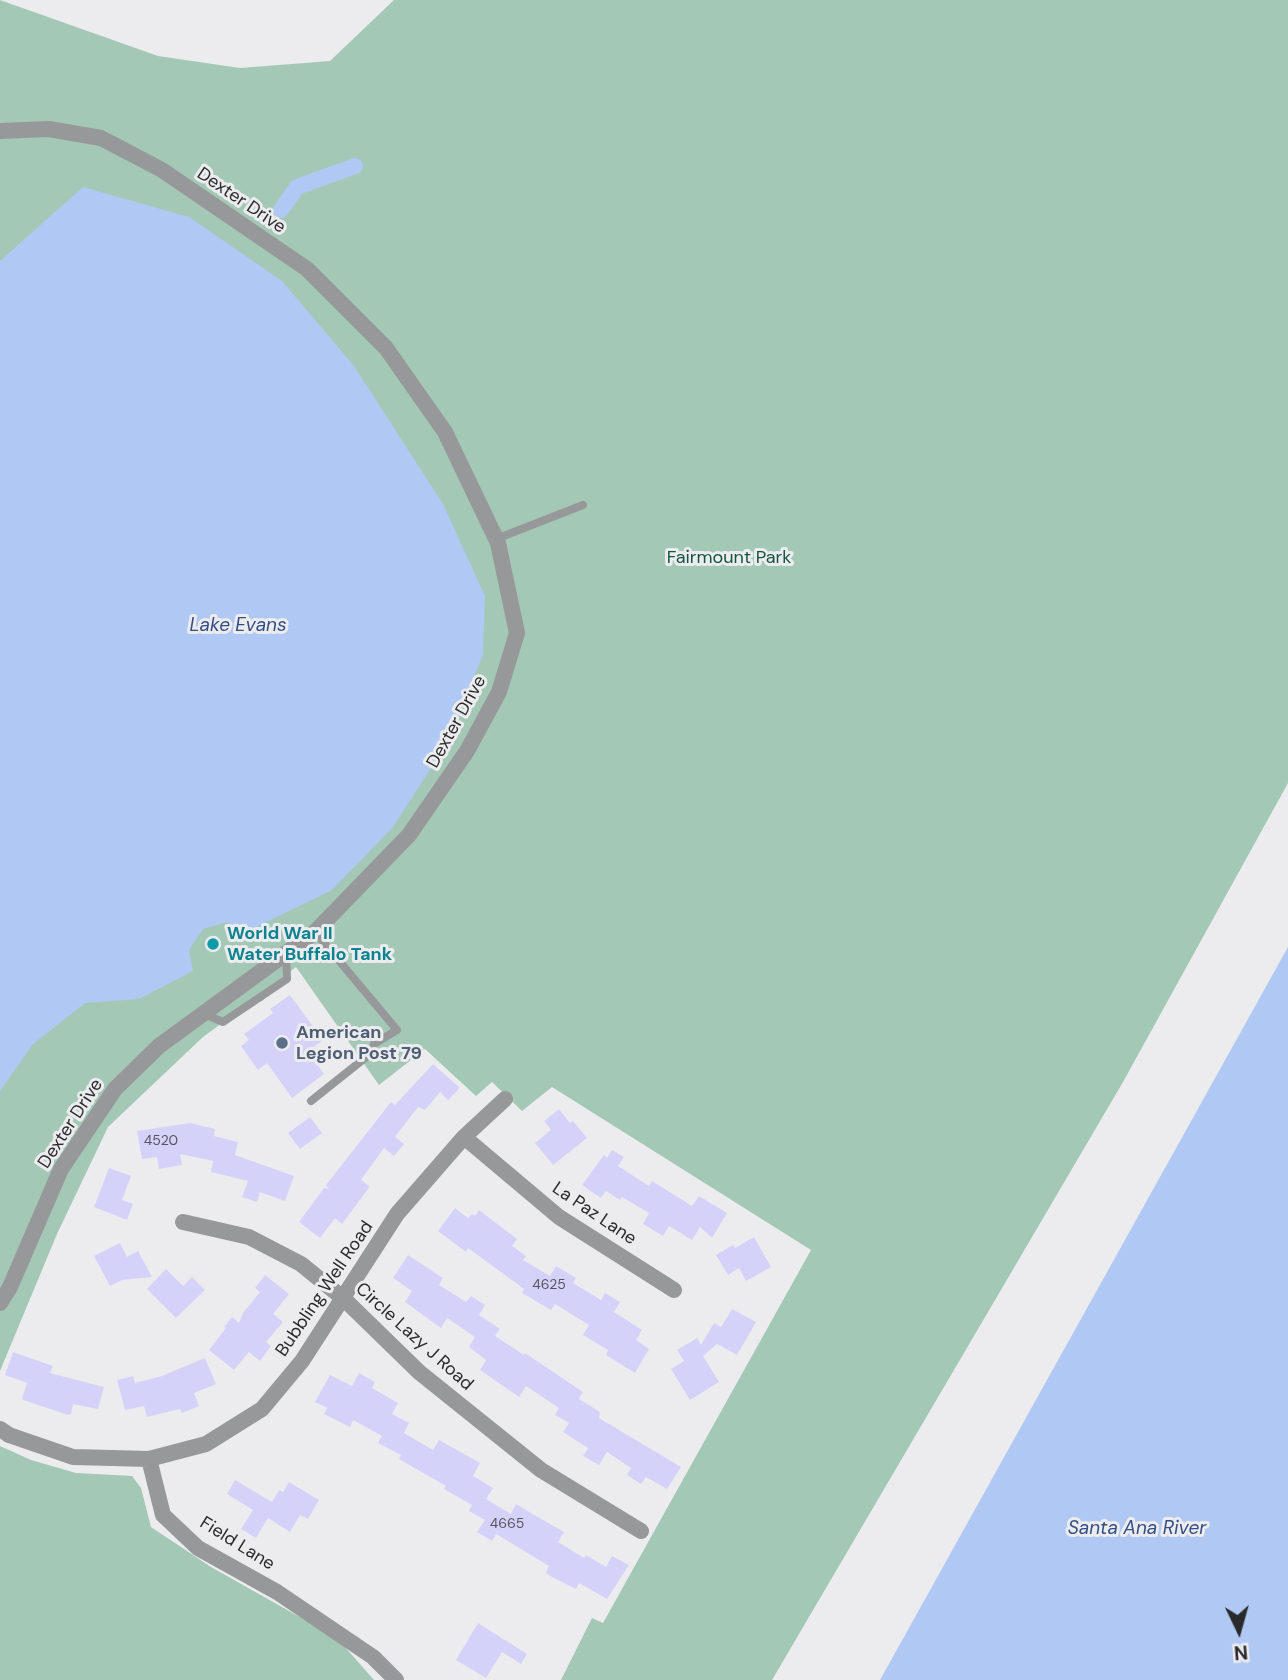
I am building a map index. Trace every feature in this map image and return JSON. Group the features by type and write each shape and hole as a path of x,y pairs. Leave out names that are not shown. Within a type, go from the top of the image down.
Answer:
{"street":[{"name":"Dexter Drive","path":"0,131 49,129 101,138 162,170 307,269 386,348 445,432 496,538 517,633 499,692 467,751 409,835 315,932 159,1046 115,1089 61,1169 10,1287 0,1304"},
{"name":"Bubbling Well Road","path":"149,1459 206,1444 262,1409 302,1361 397,1214 464,1137 505,1099"},
{"name":"La Paz Lane","path":"464,1137 559,1217 674,1290"},
{"name":"Circle Lazy J Road","path":"183,1222 249,1237 301,1264 344,1299 419,1372 541,1470 641,1531"},
{"path":"0,1429 9,1435 73,1457 149,1459"},
{"name":"Field Lane","path":"149,1459 163,1516 198,1548 277,1592 373,1657 396,1680"}],"lane":[{"path":"496,538 583,505"},
{"path":"311,1101 370,1054 374,1044 397,1030 315,932"},
{"path":"202,1013 223,1023 287,979 286,952"}],"green space":[{"name":"Fairmount Park","path":"0,0 158,56 240,68 330,61 394,0 1288,0 1288,783 1123,1082 772,1680 561,1680 592,1618 603,1623 811,1250 552,1087 522,1111 492,1082 476,1096 425,1049 379,1085 296,967 274,984 274,990 262,1001 248,1004 203,1037 108,1127 57,1234 0,1371"},
{"path":"0,1446 31,1460 76,1473 132,1476 141,1488 151,1527 211,1567 337,1638 374,1680 0,1680"}],"water":[{"name":"Lake Evans","path":"83,187 189,217 282,281 354,366 443,504 485,596 483,655 442,751 393,827 332,890 244,933 227,922 203,929 189,950 193,971 139,999 85,1003 33,1044 0,1091 0,261"},
{"name":"Santa Ana River","path":"1288,947 1288,1680 880,1680"}],"building":[{"name":"American Legion Post 79","path":"290,995 323,1040 308,1051 324,1074 292,1098 267,1063 258,1070 241,1046 249,1040 244,1034 273,1013 270,1009"},
{"path":"433,1064 459,1087 458,1090 448,1100 440,1092 425,1110 418,1107 395,1137 404,1144 394,1156 384,1148 361,1180 369,1186 368,1189 342,1224 335,1218 320,1238 299,1222 324,1188 329,1189 326,1185 391,1102 395,1105"},
{"path":"559,1109 587,1138 553,1165 535,1143 551,1130 544,1121"},
{"path":"310,1117 322,1133 300,1149 288,1133"},
{"path":"190,1123 215,1129 214,1136 238,1142 235,1155 294,1176 285,1201 260,1192 257,1202 242,1197 248,1181 211,1172 213,1161 180,1154 182,1165 159,1169 157,1157 142,1159 137,1131"},
{"path":"612,1150 624,1157 618,1166 649,1186 652,1181 692,1206 699,1196 727,1213 712,1238 700,1227 692,1240 669,1226 663,1236 643,1224 649,1213 606,1191 601,1198 582,1185 604,1155 607,1158"},
{"path":"109,1168 131,1176 122,1200 133,1204 127,1220 94,1207"},
{"path":"455,1208 468,1218 472,1214 475,1216 479,1210 517,1239 512,1246 526,1256 523,1260 550,1276 556,1266 576,1278 573,1283 601,1300 605,1293 620,1302 614,1312 642,1330 636,1340 649,1349 635,1373 606,1355 608,1350 583,1335 589,1325 555,1304 551,1310 522,1293 524,1289 468,1248 466,1252 438,1231"},
{"path":"754,1237 771,1267 746,1281 739,1268 728,1275 716,1255"},
{"path":"120,1243 127,1257 138,1251 152,1277 122,1280 110,1286 94,1256"},
{"path":"408,1255 443,1278 439,1285 466,1302 471,1296 485,1305 479,1315 500,1329 495,1336 583,1392 579,1399 600,1412 599,1418 681,1467 667,1489 646,1477 641,1484 627,1475 631,1468 607,1452 599,1465 583,1456 588,1448 563,1432 569,1423 555,1415 559,1408 526,1386 519,1397 480,1370 486,1360 469,1347 475,1337 447,1318 441,1328 405,1302 412,1291 393,1278"},
{"path":"166,1269 183,1286 192,1277 205,1290 176,1318 147,1289"},
{"path":"265,1275 289,1294 273,1314 283,1322 266,1342 271,1346 260,1361 249,1352 234,1370 209,1350 232,1317 239,1323 243,1313 260,1292 255,1288"},
{"path":"732,1309 756,1322 737,1355 717,1344 703,1356 719,1382 690,1400 671,1369 684,1361 677,1350 697,1338 701,1345 714,1323 721,1327"},
{"path":"13,1352 53,1366 50,1373 104,1387 98,1409 73,1404 71,1414 68,1415 23,1400 27,1383 5,1375"},
{"path":"205,1358 216,1384 194,1393 199,1406 182,1413 180,1409 147,1417 144,1406 125,1410 117,1380 133,1376 135,1383 162,1376"},
{"path":"359,1373 375,1382 372,1388 398,1403 392,1414 409,1423 404,1433 433,1450 439,1440 480,1463 473,1476 493,1488 486,1499 511,1514 516,1504 564,1532 558,1542 584,1558 586,1555 606,1567 612,1556 629,1565 607,1599 579,1583 576,1589 552,1577 546,1573 549,1566 496,1534 492,1541 477,1532 485,1520 469,1511 472,1505 444,1489 446,1486 399,1459 401,1455 378,1443 382,1436 353,1420 350,1427 324,1414 327,1408 315,1402 330,1375 352,1386"},
{"path":"235,1480 272,1502 279,1490 283,1492 289,1482 319,1500 308,1519 300,1515 290,1532 268,1518 256,1538 241,1529 253,1510 227,1494"},
{"path":"478,1623 527,1654 521,1664 502,1652 486,1678 456,1660"}],"waterway":[{"path":"281,210 297,187 355,166"}],"place":[{"name":"World War II Water Buffalo Tank","path":"213,944"},
{"name":"American Legion Post 79","path":"282,1043"}]}
